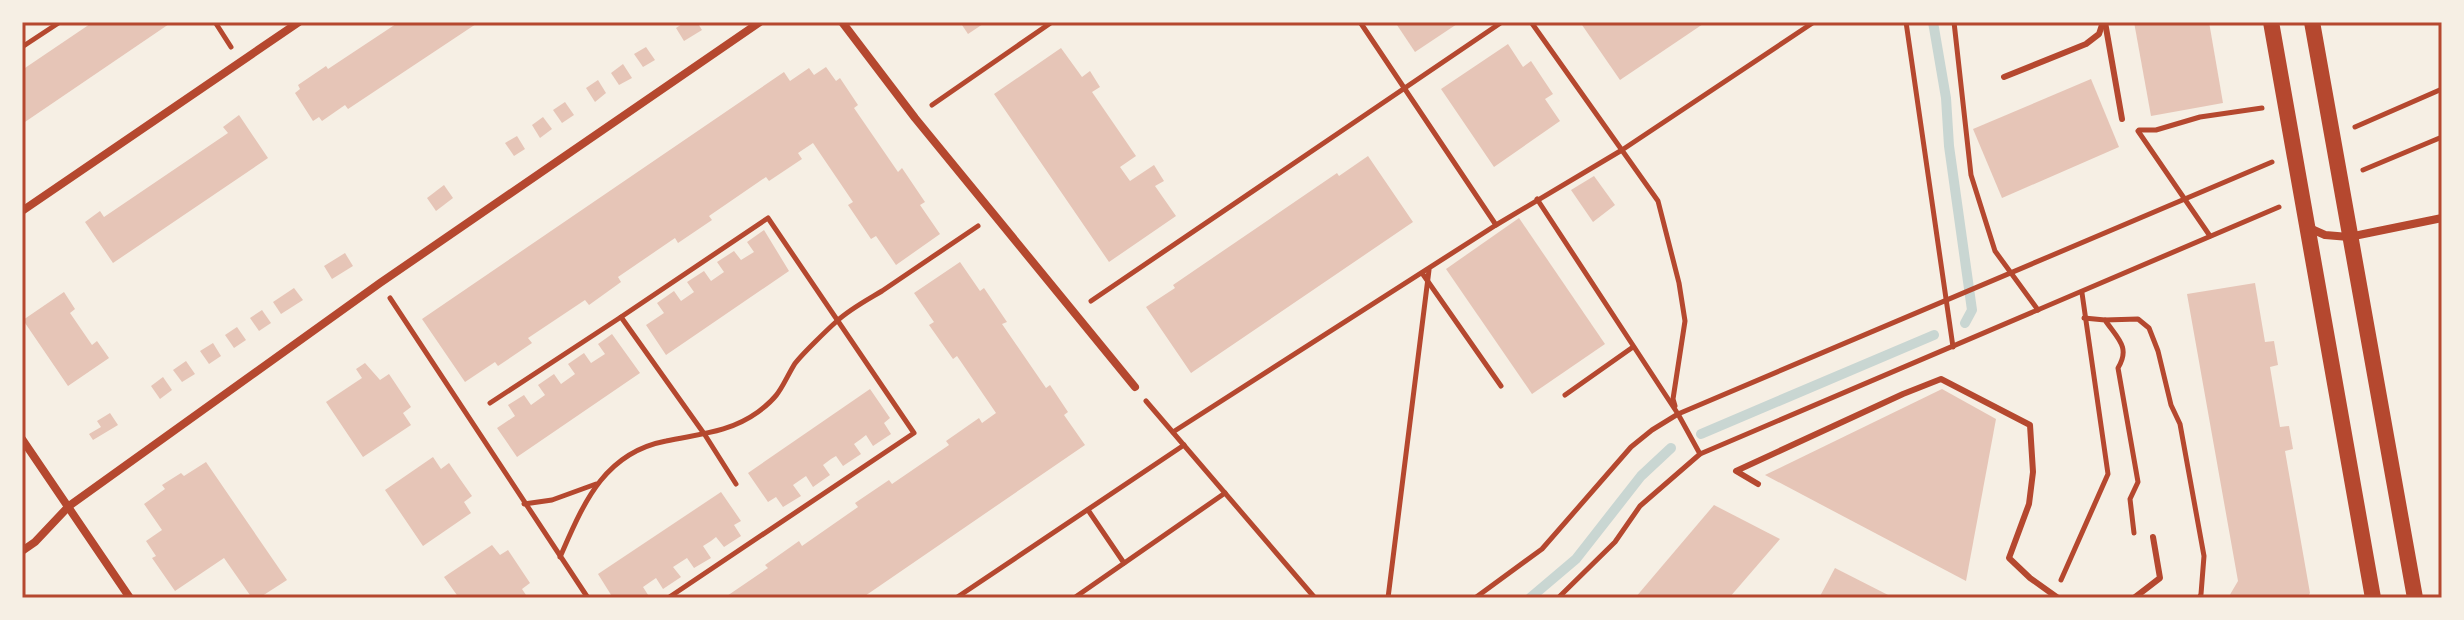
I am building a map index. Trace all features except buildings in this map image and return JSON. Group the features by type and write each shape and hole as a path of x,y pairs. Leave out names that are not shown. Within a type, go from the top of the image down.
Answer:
{"main road":[{"path":"2271,22 2373,598"},
{"path":"2312,22 2415,598"}],"street":[{"path":"22,211 299,22"},
{"path":"22,551 35,542 69,506 380,283 760,22"},
{"path":"842,22 915,118 1135,387"},
{"path":"2307,226 2325,235 2349,237 2442,218"},
{"path":"22,439 130,598"}],"lane":[{"path":"2004,77 2086,44 2099,34 2104,22"},
{"path":"2104,22 2122,119"},
{"path":"1758,484 1736,471 1941,379 2030,425 2033,472 2029,504 2009,558 2058,598"},
{"path":"2134,598 2160,578 2153,537"}],"path":[{"path":"22,47 60,22"},
{"path":"915,118 1052,22"},
{"path":"1360,22 1496,225"},
{"path":"1095,298 1502,22"},
{"path":"1531,22 1658,201 1679,283 1685,321 1673,399 1678,414"},
{"path":"1173,432 1537,199 1622,150 1814,22"},
{"path":"1906,22 1953,347"},
{"path":"1954,22 1971,175 1995,251 2039,310"},
{"path":"2340,133 2442,89"},
{"path":"2122,119 2128,128 2156,130 2200,117 2263,107"},
{"path":"2137,130 2210,236"},
{"path":"2362,171 2442,137"},
{"path":"1475,598 1542,549 1631,447 1678,414 2282,158"},
{"path":"1537,199 1678,414 1700,454"},
{"path":"1558,598 1615,542 1640,506 1700,454 2280,207"},
{"path":"560,557 596,484 610,469 642,449 663,441 705,435 756,414 774,399 795,363 838,320 995,216"},
{"path":"490,403 768,218 914,433 668,598"},
{"path":"1388,598 1429,269"},
{"path":"1422,273 1501,386"},
{"path":"380,283 588,598"},
{"path":"2063,575 2108,474 2082,293"},
{"path":"621,317 736,484"},
{"path":"2084,318 2138,319 2149,328 2171,405 2180,424 2204,556 2199,598"},
{"path":"2105,320 2124,348 2125,358 2118,368 2138,482 2130,499 2130,509"},
{"path":"1565,395 1633,347"},
{"path":"1135,387 1315,598"},
{"path":"960,597 1184,445"},
{"path":"524,504 552,500 596,484"},
{"path":"1074,598 1225,493"},
{"path":"1088,510 1124,563"}],"waterway":[{"path":"1933,22 1946,98 1949,146 1972,310 1965,323"},
{"path":"1701,434 1934,335"},
{"path":"1530,598 1576,559 1641,476 1671,448"}]}
